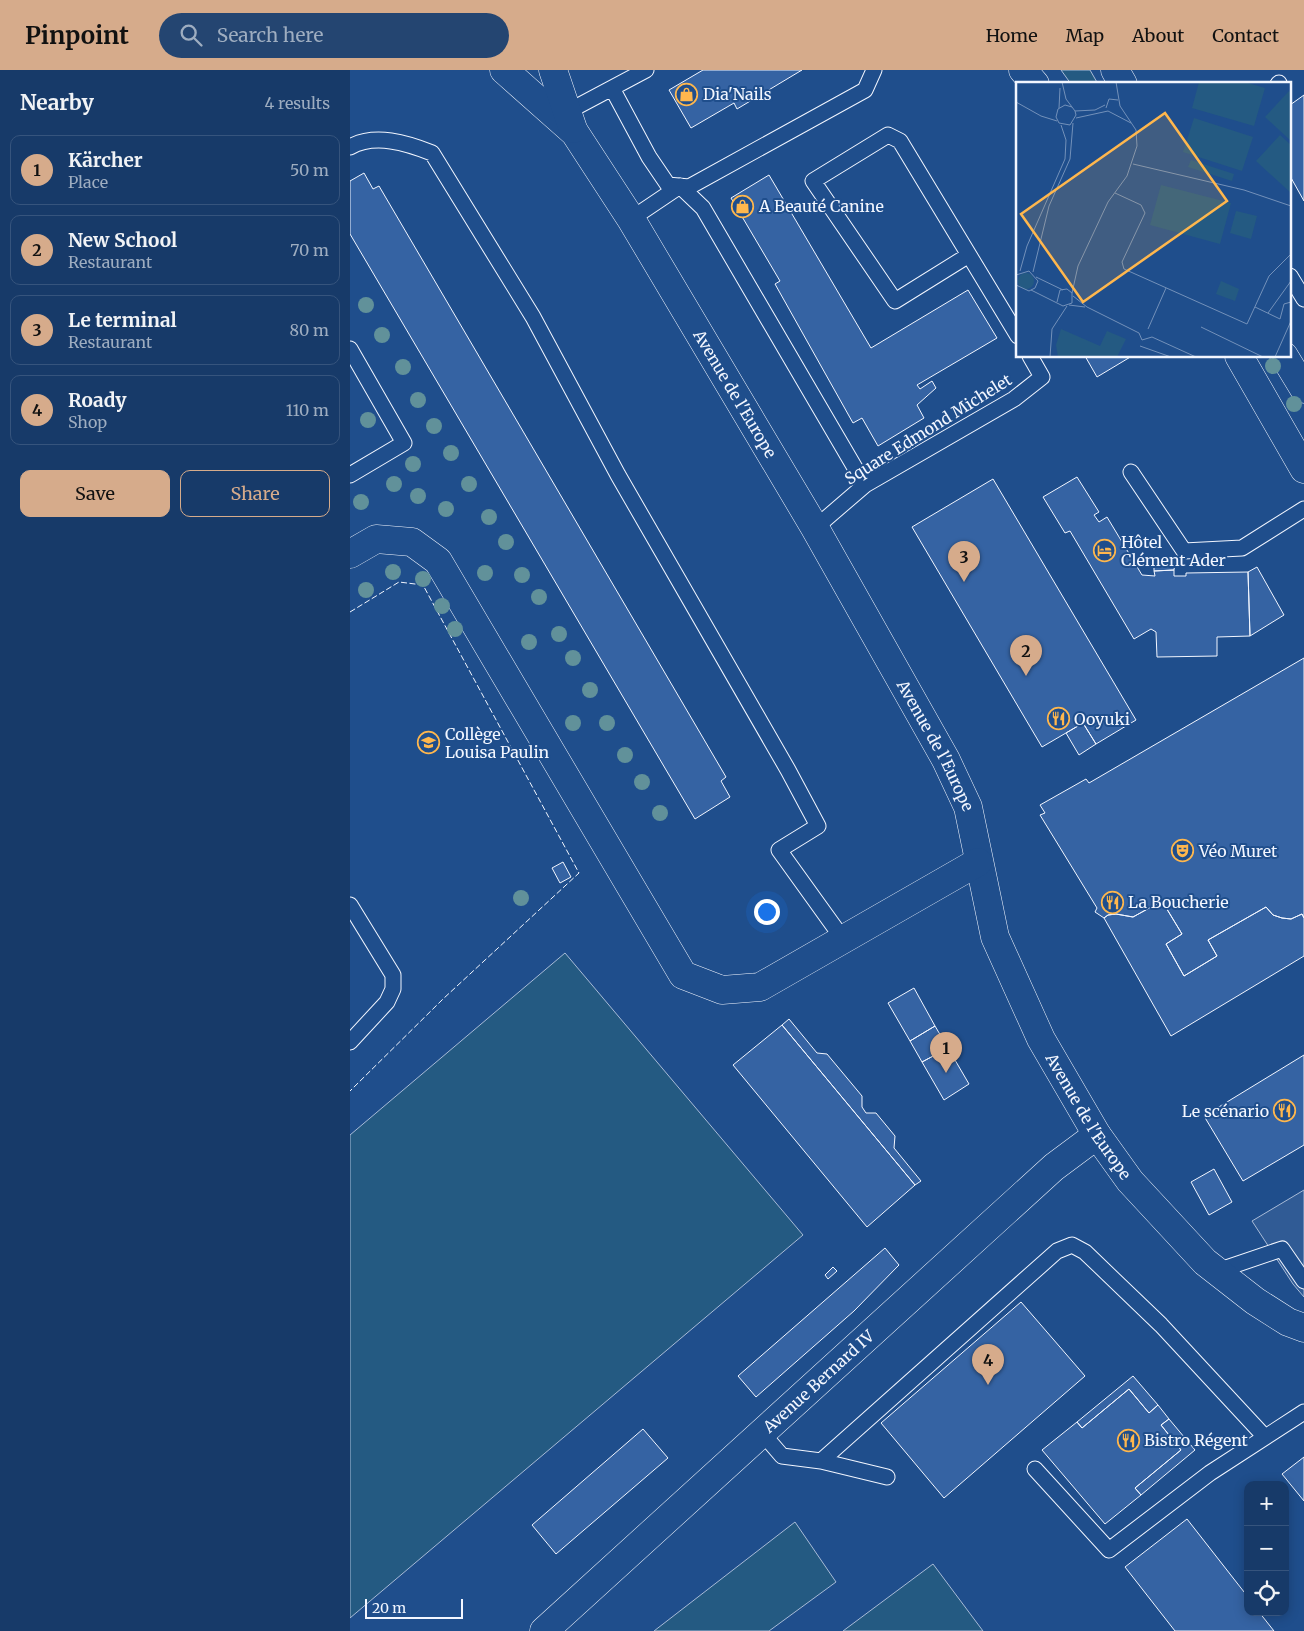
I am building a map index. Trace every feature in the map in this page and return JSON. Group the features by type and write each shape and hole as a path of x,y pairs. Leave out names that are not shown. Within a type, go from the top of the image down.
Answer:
{"street":[{"name":"Avenue de l'Europe","path":"504,70 571,122"},
{"name":"Avenue de l'Europe","path":"553,70 571,122 815,528 949,768 968,807 994,937 1041,1039 1097,1135 1130,1181 1205,1262 1255,1301 1288,1322 1304,1328"},
{"path":"1023,70 1033,82"},
{"path":"1115,70 1122,82"},
{"path":"1241,358 1304,469"},
{"path":"1285,358 1304,389"},
{"path":"350,554 376,539 412,542 438,561 684,975 722,990 760,987 978,862"},
{"name":"Avenue Bernard IV","path":"544,1631 763,1434 1054,1167 1097,1135"}],"lane":[{"path":"571,122 613,90 646,70"},
{"path":"613,90 649,157 668,184 689,187 866,90 874,70"},
{"path":"969,255 895,301 813,181 888,135 900,141 969,255 1016,333"},
{"path":"350,147 361,141 404,142 432,153 437,161 533,317 618,475 788,770 818,826 779,850 843,939"},
{"path":"631,219 680,186"},
{"path":"680,186 703,208 865,485"},
{"path":"1292,279 1304,299"},
{"path":"350,349 404,443 350,475"},
{"name":"Square Edmond Michelet","path":"815,528 865,485 1014,400 1042,377 1031,358"},
{"path":"1131,472 1184,551 1242,548 1304,509"},
{"path":"350,905 393,975 394,989 387,1002 350,1042"},
{"path":"821,1461 1057,1251 1072,1245 1085,1252 1160,1325 1265,1437"},
{"path":"1217,1271 1282,1249 1304,1281"},
{"path":"1035,1469 1109,1550 1210,1473 1304,1412"},
{"path":"763,1434 782,1456 821,1461 887,1477"}],"shaded area":[{"path":"1061,70 1090,70 1097,82 1070,82"},
{"path":"565,953 803,1235 350,1618 350,1135"},
{"path":"1304,1190 1304,1297 1293,1284 1252,1221"},
{"path":"795,1522 836,1582 769,1631 654,1631"},
{"path":"933,1564 983,1631 843,1631"}],"building":[{"path":"703,70 802,70 737,109 734,103 691,128 669,90"},
{"path":"1304,95 1304,201 1292,180 1292,104"},
{"path":"364,173 373,189 379,186 726,777 721,781 730,797 695,819 350,234 350,181"},
{"path":"769,175 871,348 968,290 997,338 917,385 920,389 932,381 936,388 917,405 924,418 878,446 862,418 853,423 775,284 780,281 731,198"},
{"path":"1086,358 1129,358 1097,377"},
{"name":"Hôtel Clément Ader","path":"1077,477 1099,512 1094,515 1099,522 1107,517 1142,575 1155,576 1154,571 1174,570 1174,576 1186,576 1186,573 1248,572 1250,636 1217,637 1217,656 1157,657 1156,632 1151,629 1134,639 1070,531 1065,533 1043,497"},
{"path":"993,479 1136,720 1096,744 1083,723 1042,747 912,527"},
{"path":"1154,562 1175,562 1174,570 1154,571"},
{"path":"1257,567 1284,615 1250,636 1248,572"},
{"name":"Véo Muret","path":"1304,658 1304,918 1302,914 1291,919 1282,918 1273,915 1266,907 1208,940 1217,956 1184,976 1166,944 1182,934 1162,901 1133,917 1116,914 1108,915 1104,918 1095,912 1097,908 1040,815 1045,813 1040,805 1086,779 1089,783"},
{"path":"1083,723 1096,744 1079,755 1066,733"},
{"path":"563,862 571,877 560,883 552,868"},
{"path":"1162,901 1182,934 1166,944 1184,976 1217,956 1208,940 1266,907 1273,915 1282,918 1291,919 1302,914 1304,918 1304,956 1171,1036 1104,918 1108,915 1116,914 1133,917"},
{"path":"914,988 935,1026 910,1041 888,1003"},
{"path":"789,1019 817,1053 827,1054 862,1096 862,1107 866,1113 876,1113 895,1136 894,1148 921,1181 915,1185 782,1025"},
{"path":"782,1025 915,1185 867,1227 733,1065"},
{"path":"935,1026 948,1048 922,1062 910,1041"},
{"path":"948,1048 969,1084 944,1100 922,1062"},
{"path":"1304,1055 1304,1145 1243,1181 1204,1116"},
{"path":"1214,1169 1232,1202 1209,1215 1191,1182"},
{"path":"885,1248 899,1265 854,1311 756,1397 738,1376"},
{"path":"833,1267 837,1271 828,1279 825,1275"},
{"path":"1021,1302 1085,1376 944,1498 881,1423"},
{"path":"1133,1376 1158,1405 1149,1413 1129,1389 1082,1428 1077,1422"},
{"path":"1129,1389 1149,1413 1158,1405 1169,1419 1161,1425 1181,1450 1135,1488 1141,1495 1105,1524 1042,1450 1077,1422 1082,1428"},
{"path":"1169,1419 1195,1450 1141,1495 1135,1488 1181,1450 1161,1425"},
{"path":"643,1429 668,1458 556,1554 532,1525"},
{"path":"1304,1457 1304,1501 1289,1481 1282,1474"},
{"path":"1187,1519 1244,1592 1244,1616 1262,1616 1274,1631 1175,1631 1125,1567"}],"fence":[{"path":"350,612 399,582 423,585 579,873 443,999 350,1091"}],"place":[{"name":"Dia'Nails","path":"687,94"},
{"name":"A Beauté Canine","path":"743,206"},
{"name":"Hôtel Clément Ader","path":"1105,551"},
{"name":"Le terminal","path":"964,582"},
{"name":"New School","path":"1026,676"},
{"name":"Ooyuki","path":"1058,719"},
{"name":"Collège Louisa Paulin","path":"429,743"},
{"name":"Véo Muret","path":"1183,851"},
{"name":"La Boucherie","path":"1112,902"},
{"name":"Kärcher","path":"946,1073"},
{"name":"Le scénario","path":"1285,1111"},
{"name":"Roady","path":"988,1385"},
{"name":"Bistro Régent","path":"1128,1440"}]}
